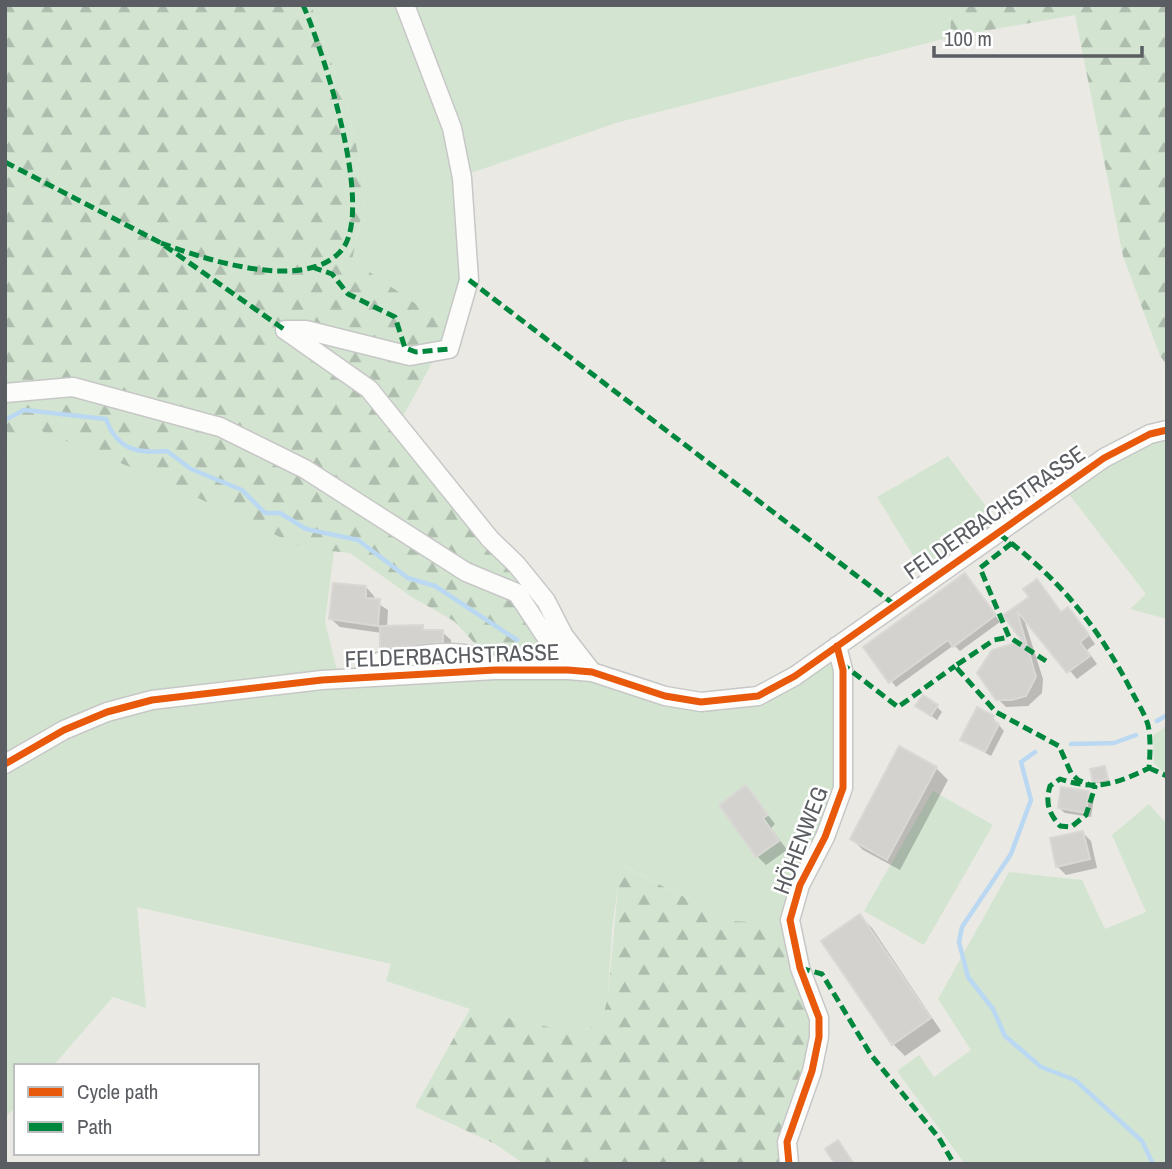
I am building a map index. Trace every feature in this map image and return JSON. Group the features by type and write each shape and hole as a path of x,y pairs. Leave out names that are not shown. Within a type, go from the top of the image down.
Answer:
{"street":[{"path":"405,5 452,128 462,178 469,280 449,349 410,356 306,330 285,330 369,389 489,539 516,565 546,601 564,636 592,672"},
{"name":"FELDERBACHSTRASSE","path":"5,393 73,387 232,433 306,469 466,572 517,593 568,670"},
{"name":"FELDERBACHSTRASSE","path":"5,765 64,730 107,712 152,700 365,677 495,670 568,670 592,672 665,696 701,702 733,701 758,696 795,676 1104,458 1150,435 1167,430"},
{"name":"HÖHENWEG","path":"789,1164 787,1142 812,1071 819,1037 819,1018 800,968 790,920 800,885 825,837 843,788 843,670 836,646"}],"green space":[{"path":"5,5 311,5 347,106 367,192 352,260 451,328 395,431 514,569 578,662 492,662 454,621 410,596 350,553 303,548 152,476 37,429 5,450"},
{"path":"311,5 402,5 448,127 465,279 451,328 352,260 367,192 347,106"},
{"path":"409,5 950,5 951,37 619,122 465,175"},
{"path":"950,5 1167,5 1167,365 1160,356 1123,256 1075,15 951,37"},
{"path":"37,428 152,476 303,548 334,551 325,622 338,674 158,695 5,758 5,450"},
{"path":"1167,438 1167,619 1130,609 1146,594 1068,493 1126,453"},
{"path":"948,456 1000,525 925,575 877,497"},
{"path":"826,662 835,666 836,788 785,924 733,921 621,865 612,929 608,997 602,1020 586,1030 562,1030 470,1009 386,981 391,964 137,907 146,1008 113,997 55,1064 14,1064 14,1109 5,1117 5,773 96,724 149,708 314,686 481,677 584,677 687,707 721,711 761,701"},
{"path":"1167,725 1167,776 1154,763 1153,736"},
{"path":"933,791 993,825 924,945 864,911"},
{"path":"1149,804 1167,824 1167,1164 965,1164 897,1071 919,1055 934,1077 971,1050 938,999 1009,872 1082,880 1105,929 1146,912 1112,835"},
{"path":"620,865 733,921 785,924 815,1020 795,1101 785,1164 524,1164 495,1144 415,1107 470,1009 562,1030 586,1030 602,1020 608,997"}],"building":[{"path":"965,573 996,615 953,647 948,640 889,683 863,647"},
{"path":"1037,579 1061,612 1068,607 1089,635 1080,642 1090,656 1067,673 1017,611 1036,677 1026,696 1012,700 996,700 977,673 992,650 1022,641 1003,615 1029,597 1023,589"},
{"path":"333,583 366,586 366,598 380,599 378,626 329,619"},
{"path":"423,625 423,630 443,630 443,642 380,649 380,626"},
{"path":"923,695 938,705 931,716 915,706"},
{"path":"977,707 994,716 992,720 999,724 985,752 960,740"},
{"path":"899,746 937,767 887,860 850,839"},
{"path":"1105,766 1108,779 1093,782 1090,769"},
{"path":"746,785 768,815 763,818 779,841 756,857 719,805"},
{"path":"1061,787 1089,791 1086,813 1058,808"},
{"path":"1083,831 1090,859 1056,867 1050,838"},
{"path":"860,914 931,1018 892,1045 821,941"},
{"path":"838,1140 854,1164 835,1164 825,1149"}],"waterway":[{"path":"5,420 24,410 106,419 116,437 129,447 146,451 167,451 191,469 242,490 265,513 280,513 306,529 358,540 408,578 435,586 517,640"},
{"path":"1157,721 1167,715"},
{"path":"1071,744 1114,743 1136,735"},
{"path":"1035,752 1021,762 1031,800 1011,854 962,927 959,942 968,977 993,1009 1005,1036 1041,1067 1075,1080 1142,1141 1153,1164"}],"marked path":[{"path":"161,243 227,263 278,271 302,270 323,264 340,252 350,232 353,204 350,169 333,93 303,5"},
{"path":"5,162 161,243 285,330"},
{"path":"312,267 332,274 348,294 395,317 405,348 416,352 449,349"},
{"path":"469,280 895,605"},
{"path":"999,534 1058,585 1091,624 1119,668 1148,725 1149,768 1106,784 1095,785 1084,785 1060,779 1050,786 1048,803 1051,812 1060,826 1071,827 1086,815 1095,787 1078,780 1071,773 1059,746 996,712 955,666 994,640 1009,637"},
{"path":"1012,543 980,568 1009,637 1046,661"},
{"path":"841,663 898,707 955,666"},
{"path":"1149,768 1167,776"},
{"path":"800,968 822,974 871,1055 939,1138 954,1164"}],"cycle path":[{"path":"5,764 64,730 107,712 152,700 322,680 495,670 568,670 592,672 665,696 701,702 758,696 795,676 1104,458 1150,434 1167,430"},
{"path":"789,1164 787,1142 812,1071 819,1037 819,1018 800,968 790,920 800,885 825,837 843,788 843,670 837,646"}]}
